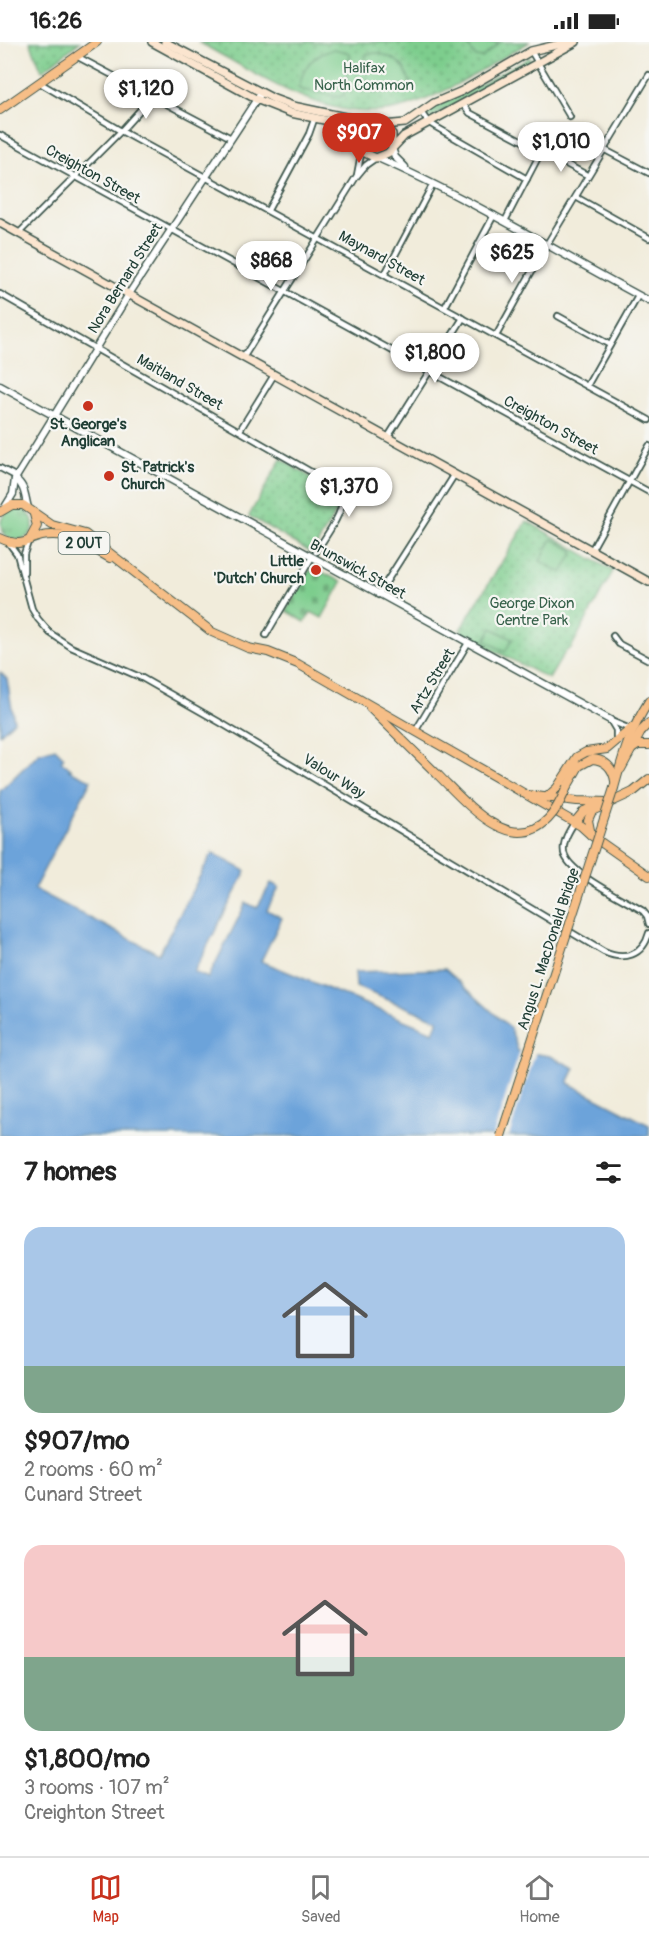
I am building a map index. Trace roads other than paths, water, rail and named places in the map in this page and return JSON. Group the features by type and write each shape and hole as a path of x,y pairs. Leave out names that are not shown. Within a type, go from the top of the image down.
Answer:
{"main road":[{"path":"0,110 78,57 95,42"},
{"path":"152,42 291,112 342,124 370,156 377,158 388,153 404,136 428,122 576,42"},
{"path":"165,42 258,96 380,125 392,134 392,148"},
{"path":"361,147 360,136 364,129 405,123 531,51 569,42"},
{"path":"0,224 649,582"},
{"path":"2,511 16,504 31,510 52,525 85,534 212,632 248,648 268,651 284,657 363,700 574,823 649,876"},
{"path":"29,540 37,526 31,510"},
{"name":"2 OUT","path":"3,538 17,544 49,535 73,538 132,571"},
{"path":"363,700 437,774 496,827 516,832 527,831 541,825 557,807 576,771 585,761 598,759 604,762 612,769 615,785"},
{"path":"547,797 577,757 586,752 607,749 616,742 632,728 649,701"},
{"name":"Angus L. MacDonald Bridge","path":"501,1136 620,770 642,730 649,723"},
{"name":"Angus L. MacDonald Bridge","path":"620,770 621,758 632,728"},
{"path":"631,750 639,745 649,745"},
{"path":"592,836 588,820 592,811 633,792 649,779"},
{"path":"525,795 577,801 612,801"},
{"path":"574,823 584,811 612,801"}],"street":[{"path":"531,51 570,117"},
{"path":"78,57 231,138"},
{"path":"496,336 649,75"},
{"name":"Maynard Street","path":"40,83 121,131 649,420"},
{"path":"18,234 121,131 150,95"},
{"name":"Nora Bernard Street","path":"2,511 13,494 16,478 54,415 129,294 258,96"},
{"path":"463,104 470,113 585,174"},
{"path":"421,112 428,122 527,179"},
{"path":"268,210 309,134 315,117"},
{"name":"Creighton Street","path":"0,135 649,492"},
{"path":"356,177 361,147"},
{"path":"392,148 398,161 410,171"},
{"path":"505,221 542,150"},
{"path":"605,150 649,173"},
{"path":"243,358 356,177 366,165 377,158 410,171 505,221 649,302"},
{"path":"384,274 433,184"},
{"path":"576,197 649,238"},
{"path":"445,307 494,216"},
{"name":"Maitland Street","path":"0,294 332,484 342,498 342,506 314,555"},
{"path":"587,386 638,296"},
{"path":"558,316 610,345"},
{"path":"388,437 463,318"},
{"path":"240,430 274,375"},
{"name":"Brunswick Street","path":"0,386 314,555 378,595 610,720 632,728"},
{"path":"592,549 649,446"},
{"path":"0,468 19,481 31,510"},
{"path":"378,595 454,474"},
{"name":"Valour Way","path":"3,538 17,554 28,598 38,620 50,633 71,647 134,674 221,723 614,957 634,954 642,948 649,933"},
{"name":"Valour Way","path":"24,578 24,554 29,540"},
{"path":"266,635 314,555"},
{"path":"613,636 619,644 649,660"},
{"name":"Artz Street","path":"416,730 468,643"},
{"path":"610,720 616,730 616,742"},
{"path":"574,823 564,846 564,852 571,865 577,871 643,911 649,924"}],"water":[{"path":"0,672 7,679 14,721 0,734"},
{"path":"55,748 64,757 61,761 71,769 69,770 91,780 34,889 159,954 212,853 246,871 194,972 208,978 246,903 257,908 271,883 279,887 267,910 282,918 261,961 433,1032 438,1020 356,987 355,972 445,969 511,1029 518,1051 550,1056 575,1068 568,1083 649,1125 649,1136 0,1136 0,791 39,753"}],"place":[{"name":"St. George's Anglican","path":"88,406"},
{"name":"St. Patrick's Church","path":"109,476"},
{"name":"Little 'Dutch' Church","path":"316,570"}],"park label":[{"name":"Halifax North Common","path":"364,76"},
{"name":"George Dixon Centre Park","path":"532,612"}]}
